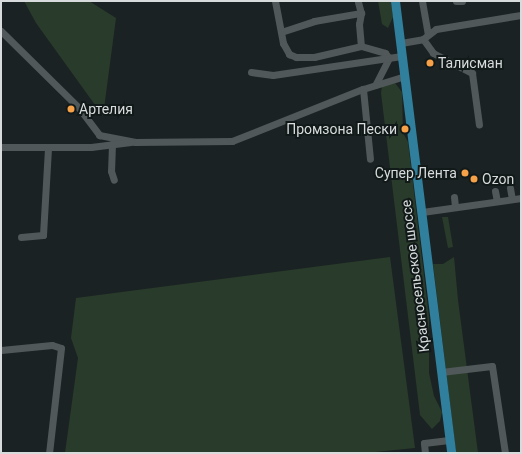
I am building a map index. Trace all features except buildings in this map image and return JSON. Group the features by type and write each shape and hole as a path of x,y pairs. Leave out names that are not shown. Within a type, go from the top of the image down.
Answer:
{"main road":[{"name":"Красносельское шоссе","path":"395,1 451,453"}],"street":[{"path":"275,1 286,50 296,57 314,57 361,46 385,53 389,58"},
{"path":"422,1 425,36 433,53 472,73 478,125"},
{"path":"456,1 462,1"},
{"path":"358,2 361,13 359,24 361,46"},
{"path":"281,32 314,21 361,13"},
{"path":"401,43 425,36 436,29 521,15"},
{"path":"1,31 78,108 100,135 135,142"},
{"path":"251,72 273,75 402,56"},
{"path":"375,85 389,58"},
{"path":"1,147 48,147 135,142 232,142 363,89 405,76"},
{"path":"363,89 370,159"},
{"path":"112,144 111,171 114,180"},
{"path":"22,237 43,234 48,147"},
{"path":"510,188 512,199"},
{"path":"495,191 497,201"},
{"path":"454,197 455,207"},
{"path":"422,212 521,198"},
{"path":"1,350 52,346 61,348 49,453"},
{"path":"441,372 492,366 505,453"},
{"path":"425,453 424,443 449,440"}],"green space":[{"path":"24,1 89,1 116,18 103,116 36,23"},
{"path":"378,1 391,1 393,17 388,28 382,24"},
{"path":"395,83 402,92 403,133 408,142 429,317 429,373 434,396 442,412 440,421 432,429 420,415 381,93 382,86"},
{"path":"442,217 448,217 453,247 448,248"},
{"path":"390,257 415,448 365,453 65,453 78,358 71,338 76,298"},
{"path":"454,257 458,300 478,453 456,453 433,264 443,264"}],"place":[{"name":"Талисман","path":"430,63"},
{"name":"Артелия","path":"71,109"},
{"name":"Промзона Пески","path":"405,129"},
{"name":"Супер Лента","path":"465,173"},
{"name":"Ozon","path":"474,179"}]}
